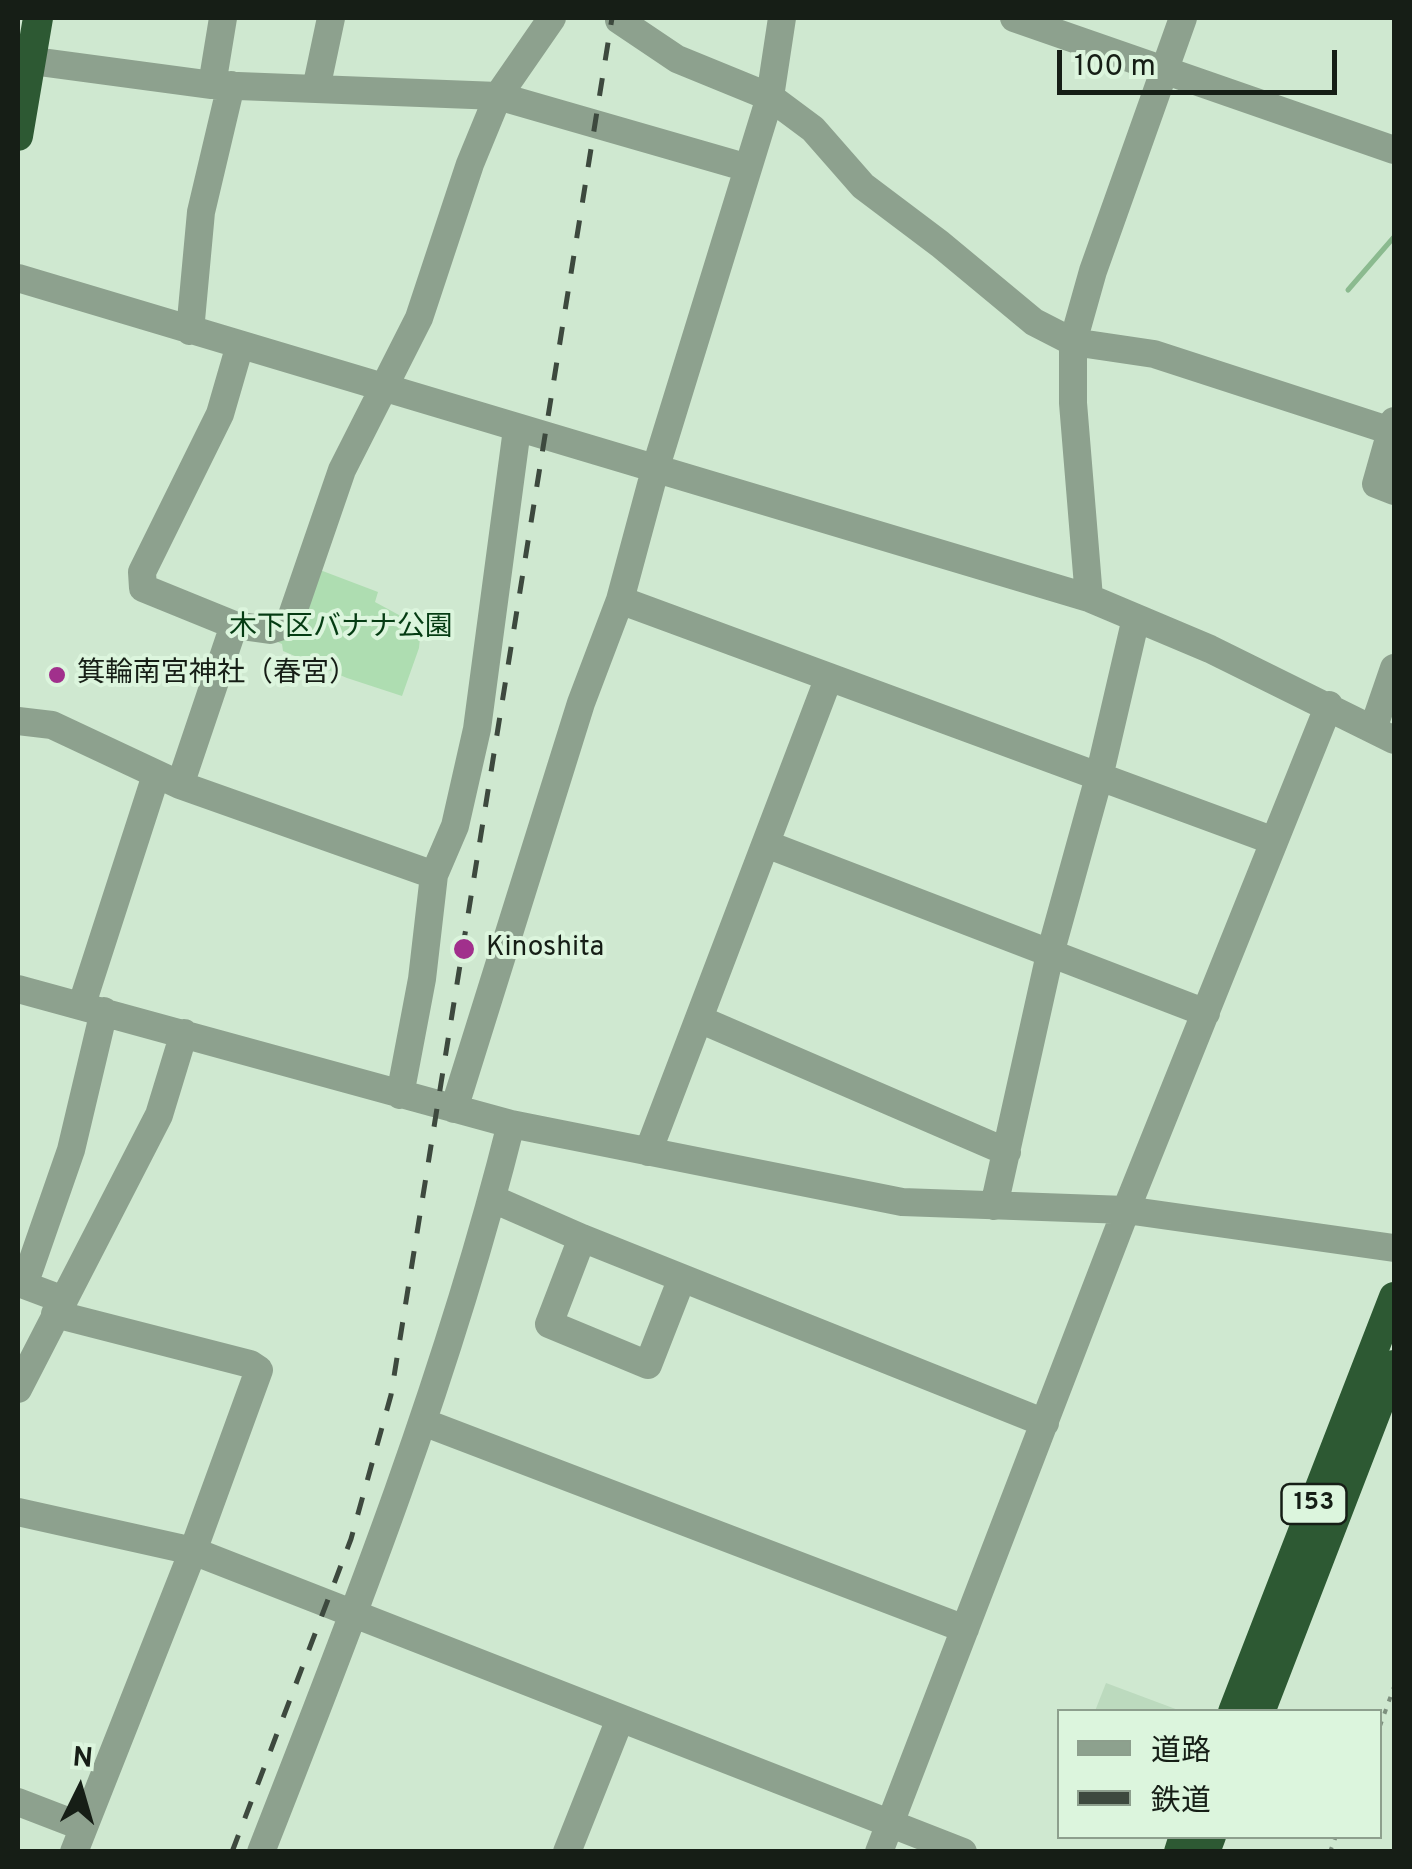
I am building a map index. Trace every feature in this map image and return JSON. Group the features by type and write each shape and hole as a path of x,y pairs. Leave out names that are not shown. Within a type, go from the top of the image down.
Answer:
{"highway":[{"path":"18,136 24,61 38,18"},
{"name":"153","path":"1234,1709 1394,1298"},
{"name":"153","path":"1261,1709 1394,1365"}],"street":[{"path":"190,331 201,212 222,85 224,18"},
{"path":"316,89 331,18"},
{"path":"240,346 220,414 142,572 143,588 234,625 270,630 290,624 342,470 419,318 470,164 498,96 552,18"},
{"path":"454,1109 581,702 620,600 770,97 782,18"},
{"path":"1014,18 1394,150"},
{"path":"1089,598 1073,403 1073,342 1182,18"},
{"path":"619,20 677,59 770,97 812,129 864,186 1034,322 1073,342 1154,354 1392,426 1376,484 1394,491"},
{"path":"24,61 222,85 498,96 748,168"},
{"path":"18,278 1089,598 1384,734 1394,668"},
{"path":"400,1094 422,980 434,876 456,826 477,729 517,430"},
{"path":"620,600 1274,842"},
{"path":"994,1206 1050,954 1099,777 1136,618"},
{"path":"18,1802 78,1839 193,1551 259,1370 250,1364 60,1307 24,1285 72,1150 94,1008 168,780 234,625"},
{"path":"648,1152 829,678"},
{"path":"879,1852 1126,1210 1329,706"},
{"path":"18,720 52,725 168,780 434,876"},
{"path":"766,844 1206,1013"},
{"path":"18,989 511,1124 902,1202 1126,1210 1394,1248"},
{"path":"699,1019 1007,1152"},
{"path":"18,1389 159,1115 184,1034"},
{"path":"261,1852 355,1614 422,1422 511,1124"},
{"path":"492,1198 582,1238 1045,1423"},
{"path":"582,1238 549,1324 648,1365 682,1278"},
{"path":"422,1422 966,1629"},
{"path":"18,1512 193,1551 963,1852"},
{"path":"567,1852 620,1719"}],"path":[{"path":"1382,1720 1394,1687"}],"shaded area":[{"path":"1106,1683 1176,1709 1096,1709"}],"green space":[{"name":"木下区バナナ公園","path":"320,570 378,592 375,602 421,627 419,648 402,696 283,651 282,644 253,631 264,632"}],"waterway":[{"path":"1348,290 1394,237"}],"railway":[{"path":"232,1852 351,1539 391,1395 612,18"}],"place":[{"name":"箕輪南宮神社（春宮）","path":"57,675"},
{"name":"Kinoshita","path":"464,949"}]}
